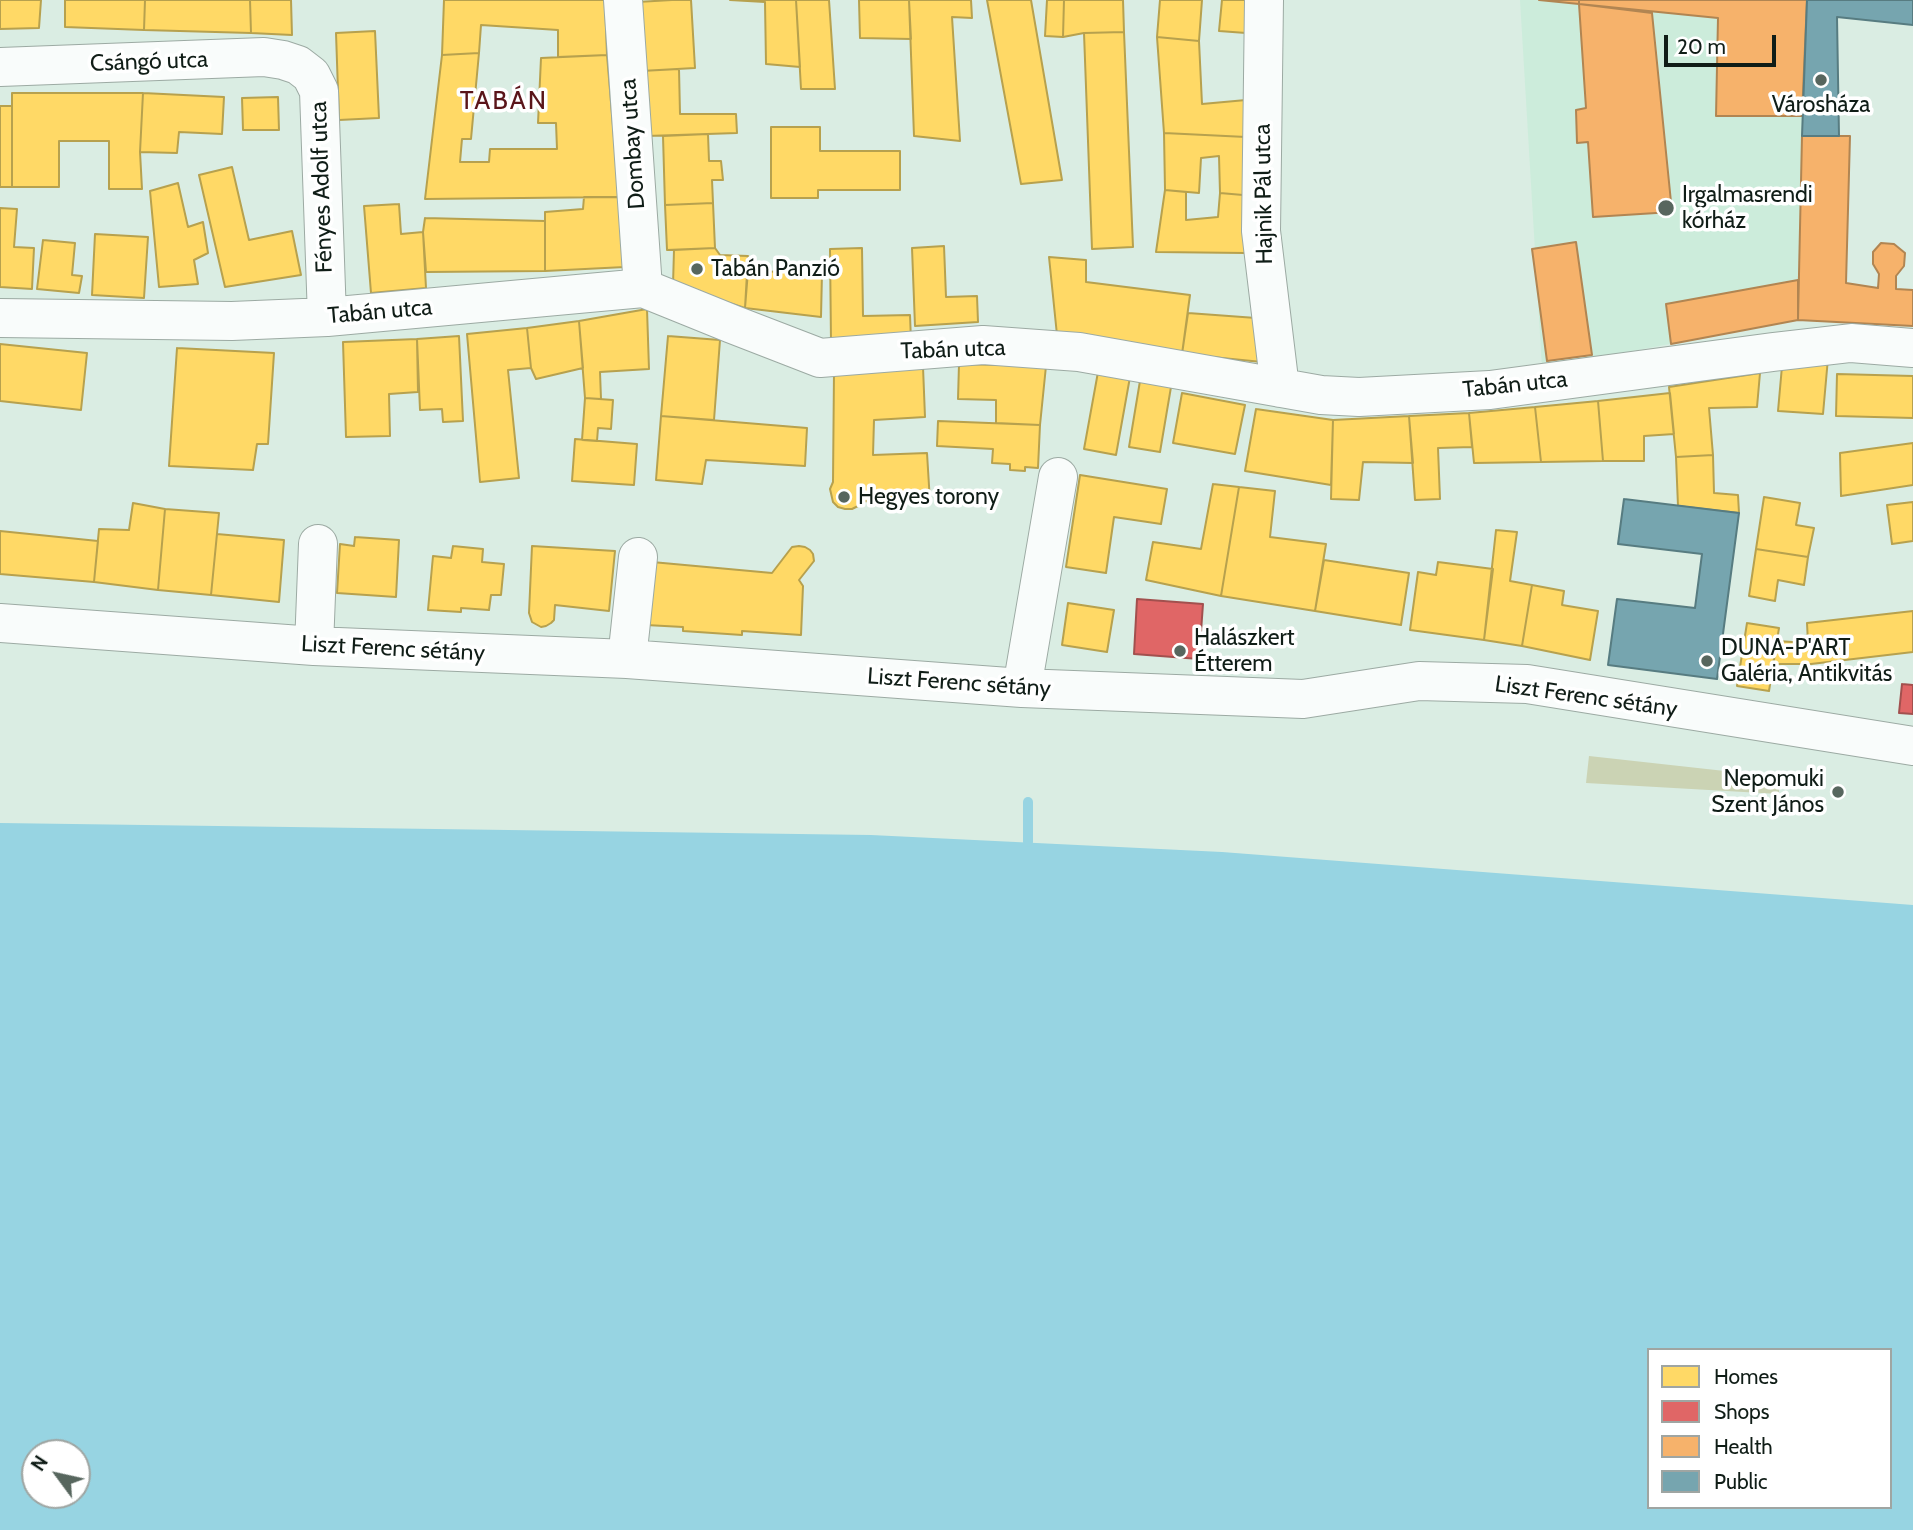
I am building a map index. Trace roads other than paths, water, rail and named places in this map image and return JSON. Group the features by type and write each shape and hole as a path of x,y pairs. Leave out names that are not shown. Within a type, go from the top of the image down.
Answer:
{"street":[{"name":"Dombay utca","path":"623,0 643,288"},
{"name":"Hajnik Pál utca","path":"1264,0 1261,231 1280,388"},
{"name":"Csángó utca","path":"0,67 264,57 298,65"},
{"name":"Fényes Adolf utca","path":"298,65 311,75 319,91 327,317"},
{"name":"Tabán utca","path":"0,318 232,321 327,317 643,288 820,358 982,345 1010,347 1079,352 1321,395 1359,397 1490,390 1851,343 1913,348"},
{"path":"1022,688 1058,477"},
{"path":"314,646 318,544"},
{"path":"626,659 638,557"},
{"name":"Liszt Ferenc sétány","path":"0,623 314,646 626,659 1022,688 1303,699 1419,681 1527,684 1913,746"}],"water":[{"path":"0,823 871,835 1222,852 1913,905 1913,1530 0,1530"}],"waterway":[{"path":"1028,802 1028,842"}],"place":[{"name":"Városháza","path":"1821,80"},
{"name":"Irgalmasrendi kórház","path":"1666,208"},
{"name":"Tabán Panzió","path":"697,269"},
{"name":"Hegyes torony","path":"844,497"},
{"name":"Halászkert Étterem","path":"1180,651"},
{"name":"DUNA-P'ART Galéria, Antikvitás","path":"1707,661"},
{"name":"Nepomuki Szent János","path":"1838,792"}],"district":[{"name":"TABÁN","path":"504,101"}]}
